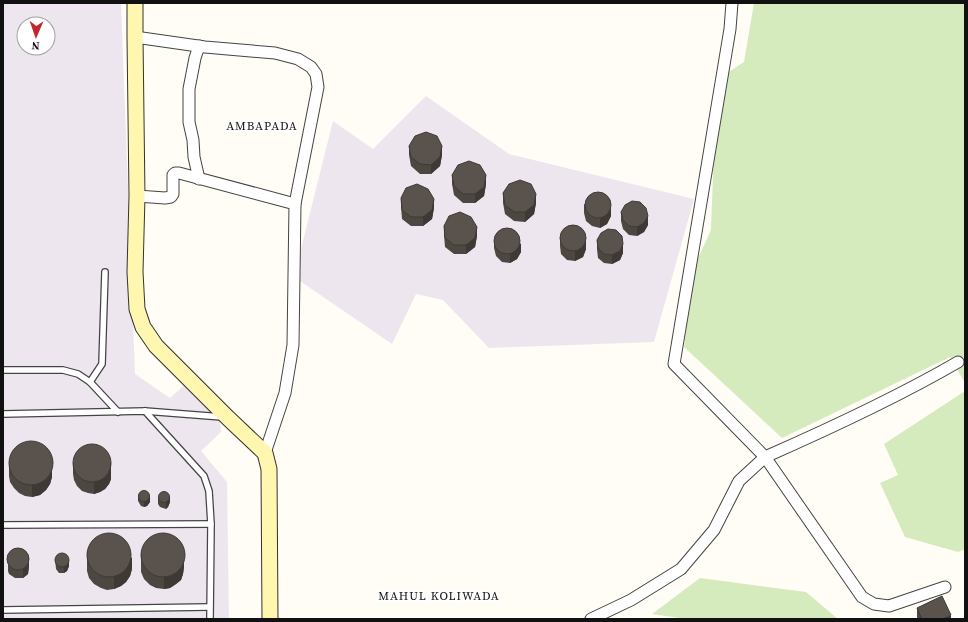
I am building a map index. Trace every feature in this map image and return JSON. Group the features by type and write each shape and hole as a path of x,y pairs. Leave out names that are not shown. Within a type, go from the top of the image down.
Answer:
{"street":[{"path":"135,3 137,196 135,272 137,309 143,327 156,346 265,453"},
{"path":"732,3 729,37 674,364 765,457 862,597 874,604 889,606 945,586"},
{"path":"135,37 199,46 275,53 298,59 311,67 316,74 318,87 295,204 293,345 285,393 265,453 269,469 270,619"},
{"path":"199,46 189,89 189,122 193,140 194,157 199,178"},
{"path":"137,196 171,197 174,188 173,175 179,173 295,204"},
{"path":"591,619 631,600 681,569 714,530 739,481 765,457 817,434 928,380 958,362"}],"lane":[{"path":"90,382 102,364 105,272"},
{"path":"3,370 63,370 78,374 90,382 118,412"},
{"path":"145,411 204,476 209,491 211,524 210,619"},
{"path":"3,414 145,411 228,418"},
{"path":"3,525 211,524"},
{"path":"3,610 209,607"}],"shaded area":[{"path":"3,3 121,3 135,374 170,398 188,382 219,408 221,432 201,451 227,482 229,619 3,619"},
{"path":"426,96 509,154 694,199 654,342 489,348 443,300 416,294 392,344 294,277 333,121 373,149"}],"green space":[{"path":"754,3 965,3 965,383 950,357 782,438 684,347 693,269 711,230 714,146 727,73 744,62"},
{"path":"965,391 965,549 958,552 905,537 880,483 898,475 884,444"},
{"path":"700,578 806,592 838,619 685,619 652,614"}],"building":[{"path":"426,132 437,136 442,146 440,157 431,165 420,164 411,157 409,146 415,136"},
{"path":"469,161 480,165 486,175 484,187 475,194 463,194 454,186 452,175 458,165"},
{"path":"520,180 531,184 536,194 534,205 525,212 514,212 505,205 503,193 509,184"},
{"path":"417,184 428,189 434,199 432,210 423,217 411,217 402,210 401,198 406,188"},
{"path":"598,192 607,196 611,205 607,214 598,218 589,214 585,205 589,196"},
{"path":"632,201 640,202 646,208 648,216 644,223 637,227 629,226 623,220 621,212 625,205"},
{"path":"460,212 471,217 477,227 475,238 466,245 454,245 445,238 444,226 449,216"},
{"path":"573,225 582,229 586,238 582,247 573,251 564,247 560,238 564,229"},
{"path":"507,228 516,232 520,241 516,250 507,254 498,250 494,241 498,232"},
{"path":"608,229 616,230 622,236 623,244 620,251 612,255 604,254 598,248 597,240 601,233"},
{"path":"31,441 43,445 49,451 53,463 49,475 43,481 31,485 19,481 13,475 9,463 13,451 19,445"},
{"path":"88,444 96,444 103,447 108,452 111,463 108,474 103,479 96,482 88,482 81,479 76,474 73,467 73,459 76,452 81,447"},
{"path":"142,491 146,491 148,492 148,500 142,501 139,498 139,494"},
{"path":"162,492 166,492 168,493 168,501 162,502 159,499 159,495"},
{"path":"105,533 113,533 125,539 131,551 131,559 125,571 113,577 105,577 93,571 87,559 87,551 93,539"},
{"path":"163,533 175,537 181,543 185,555 181,567 175,573 163,577 151,573 145,567 141,555 145,543 151,537"},
{"path":"18,548 26,551 29,559 26,567 18,570 10,567 7,559 10,551"},
{"path":"62,553 67,555 69,560 67,565 62,567 57,565 55,560 57,555"},
{"path":"942,596 951,615 943,619 922,619 917,608"}],"district":[{"name":"AMBAPADA","path":"262,126"},
{"name":"MAHUL KOLIWADA","path":"439,596"}]}
